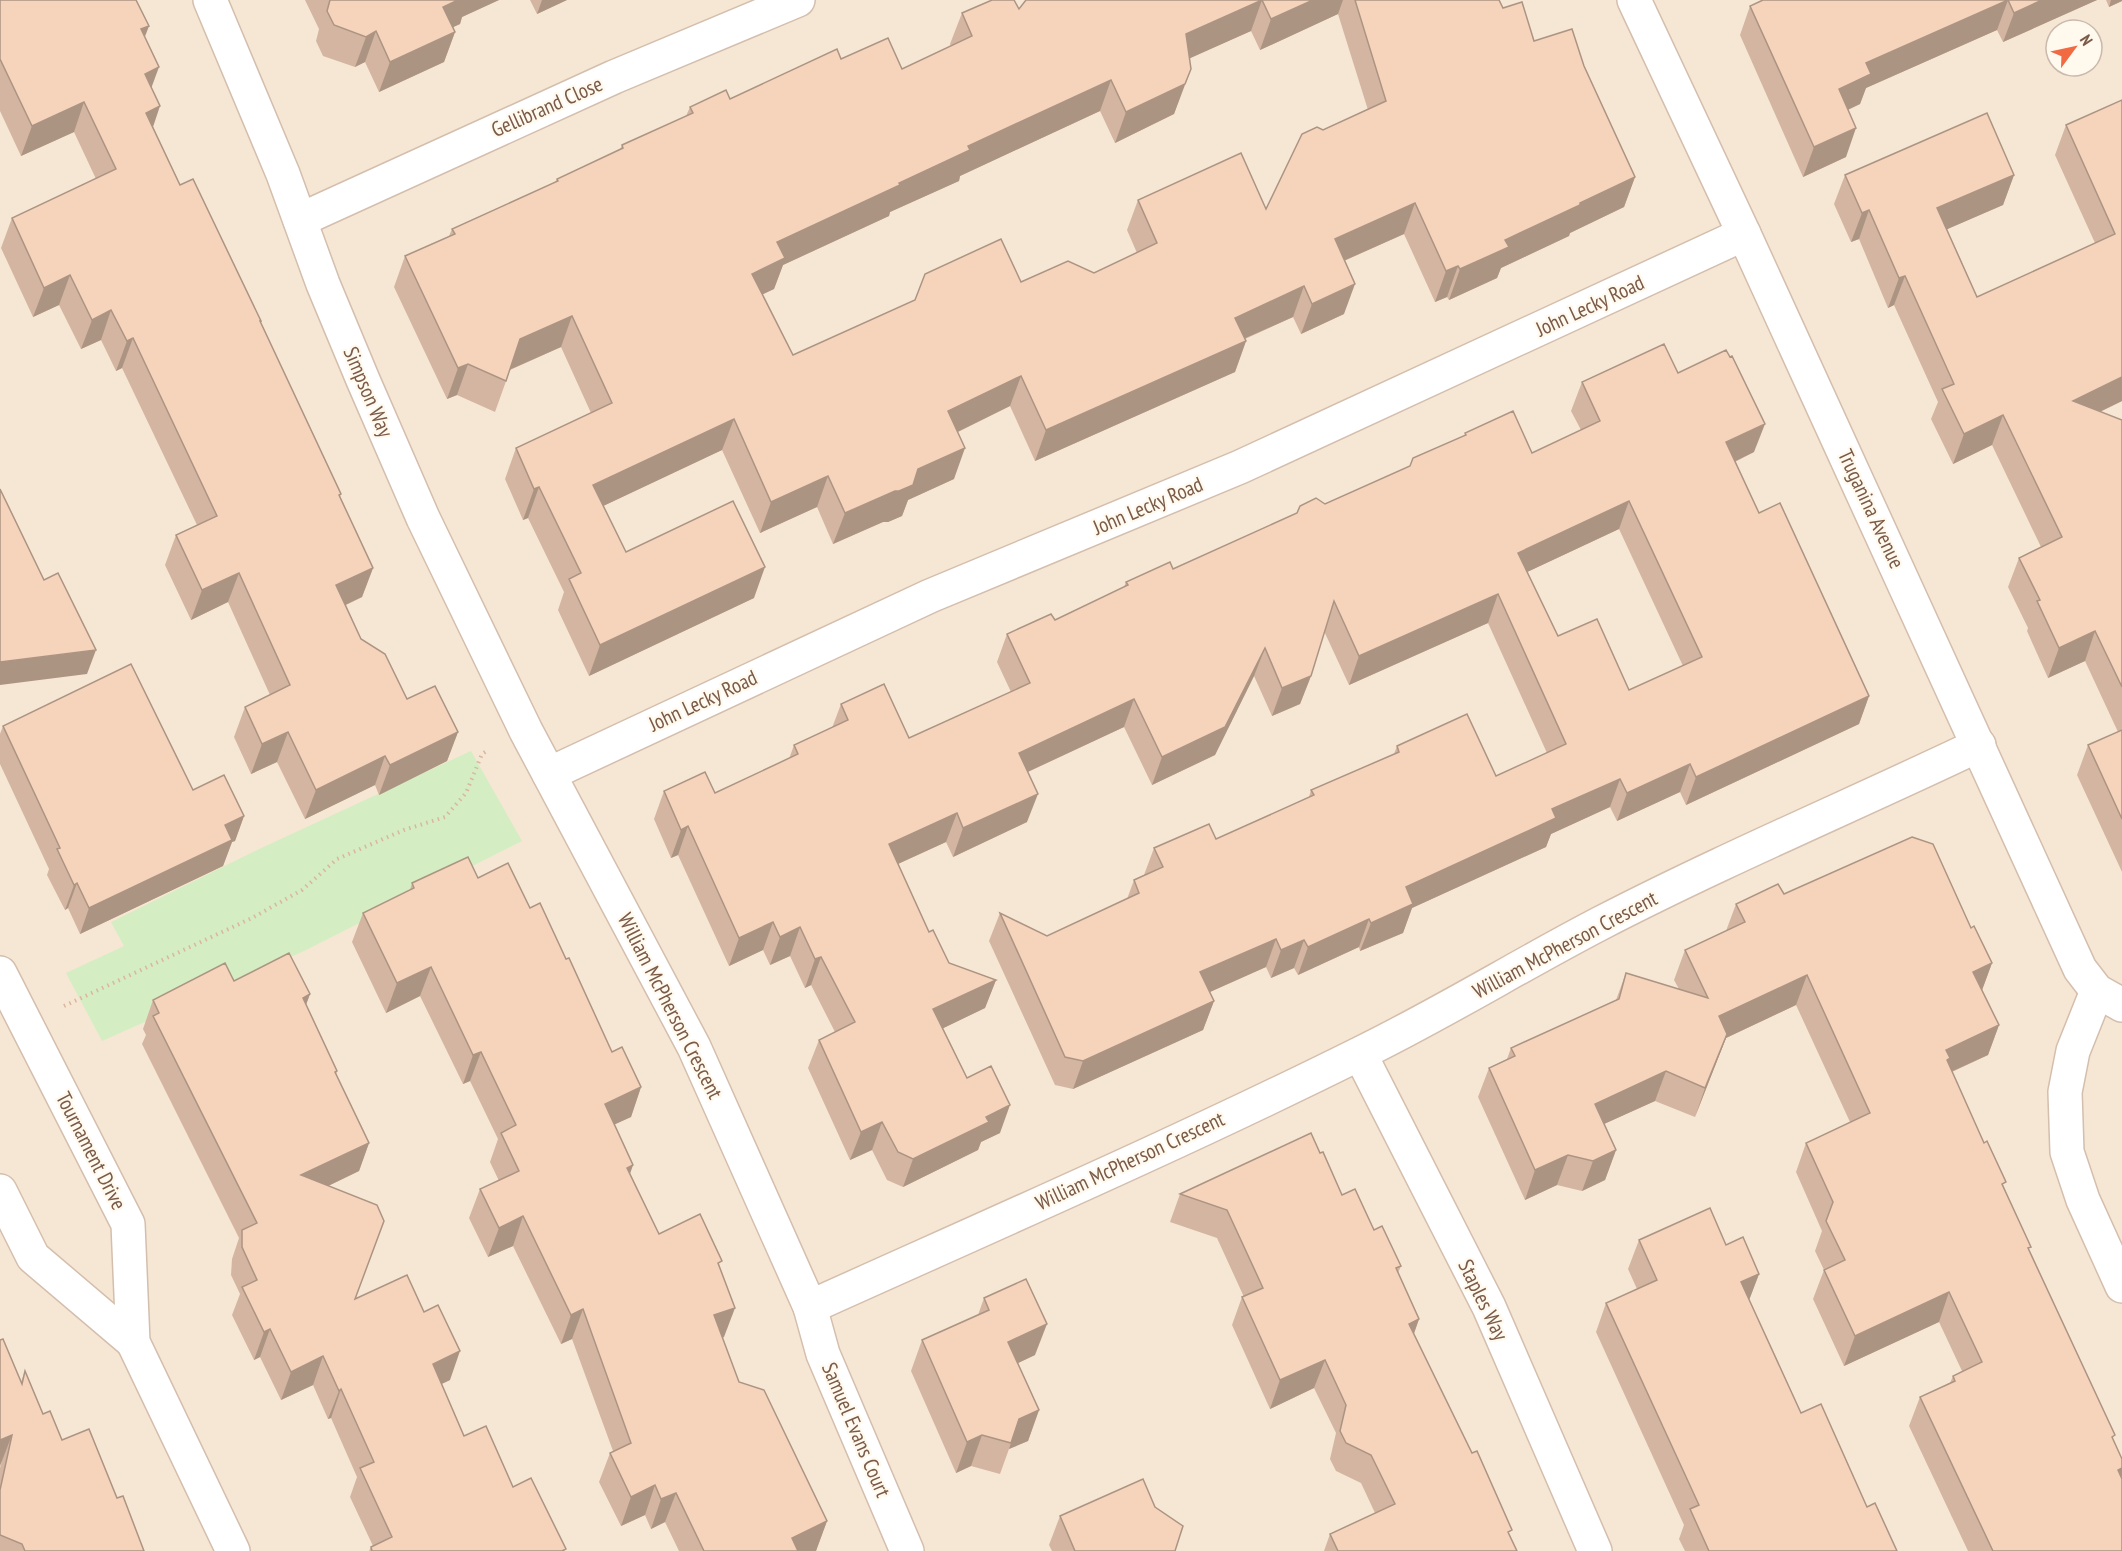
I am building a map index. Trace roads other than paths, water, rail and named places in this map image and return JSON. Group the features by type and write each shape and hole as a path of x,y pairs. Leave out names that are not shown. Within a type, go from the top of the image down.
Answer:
{"street":[{"name":"Simpson Way","path":"210,0 283,174 323,284 423,518 549,774"},
{"name":"Gellibrand Close","path":"300,220 614,76 798,0"},
{"name":"Truganina Avenue","path":"1634,0 1744,234 2080,969 2109,998"},
{"name":"John Lecky Road","path":"549,774 930,596 1251,462 1744,234"},
{"name":"William McPherson Crescent","path":"549,774 694,1047 810,1307 1360,1054 1600,924 1694,877 1979,745"},
{"name":"Tournament Drive","path":"0,973 128,1224 133,1342 233,1551"},
{"path":"2109,998 2073,1051 2065,1092 2067,1152 2083,1200 2122,1286"},
{"name":"Staples Way","path":"1360,1054 1489,1307 1594,1551"},
{"name":"Tournament Drive","path":"0,1191 33,1257 133,1342"},
{"name":"Samuel Evans Court","path":"810,1307 827,1364 907,1551"}]}
